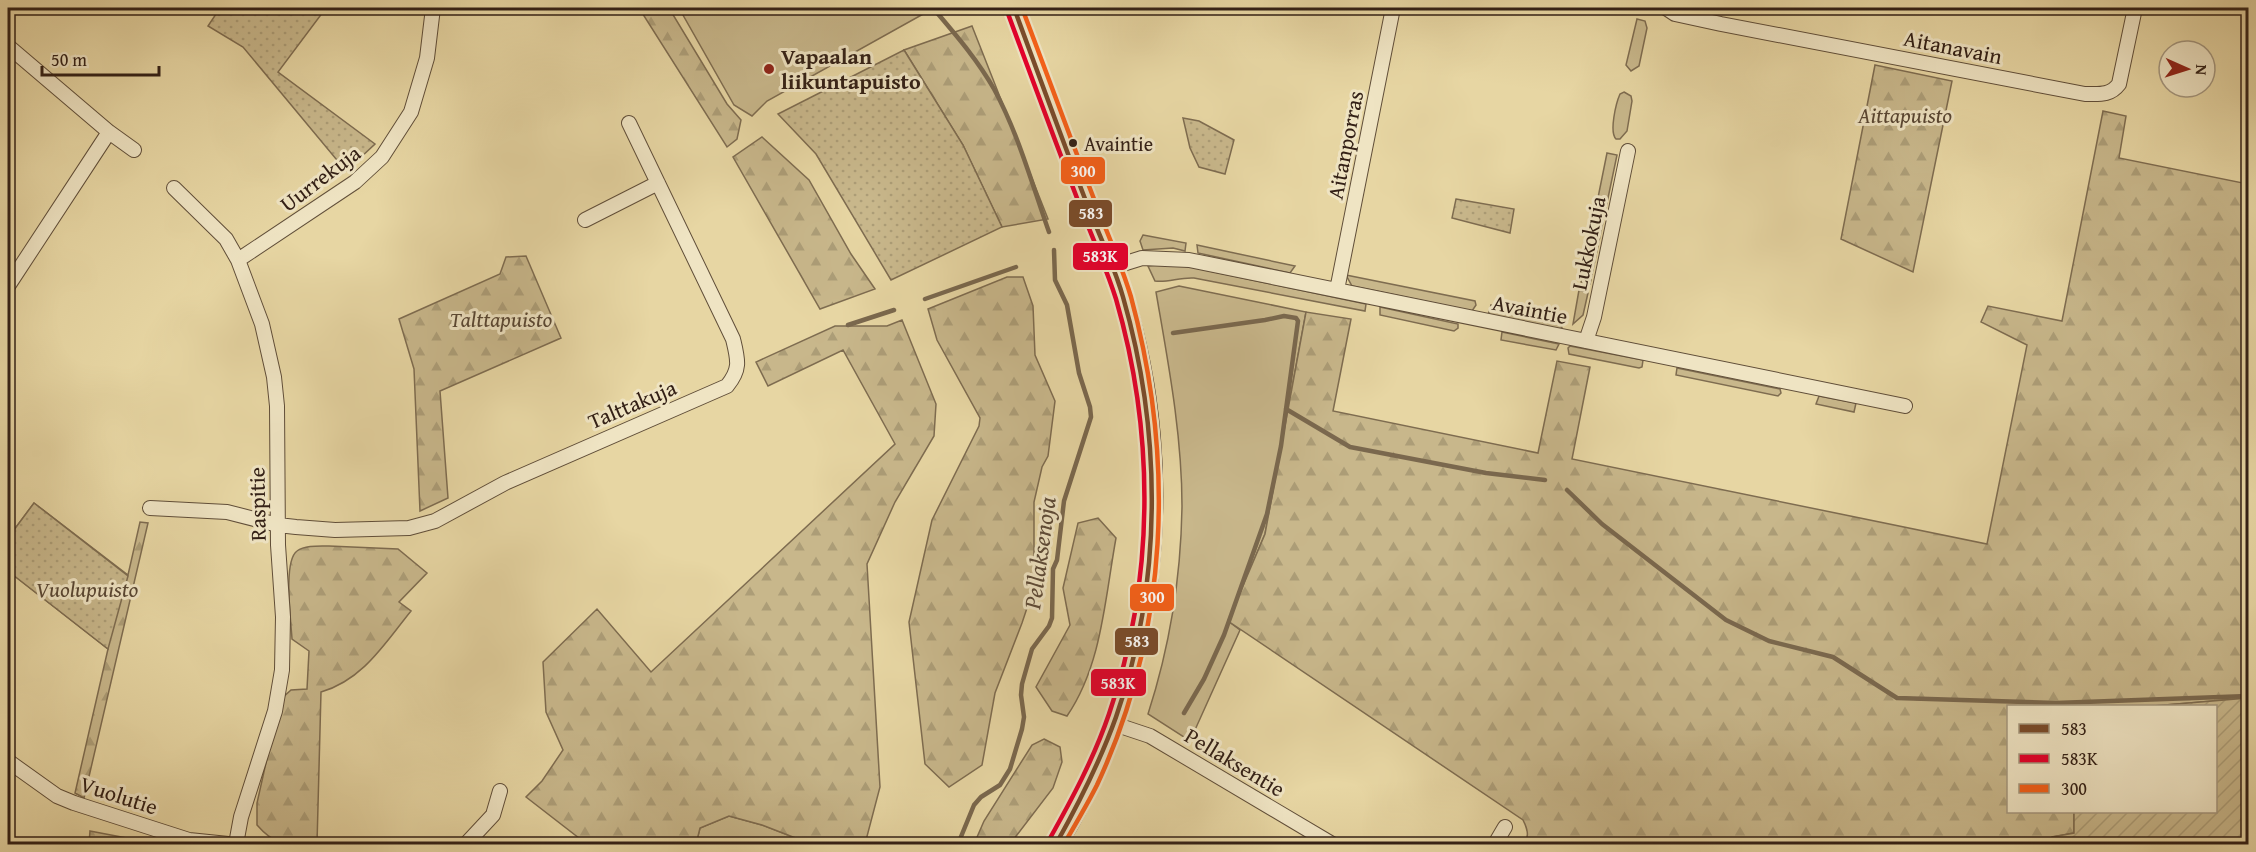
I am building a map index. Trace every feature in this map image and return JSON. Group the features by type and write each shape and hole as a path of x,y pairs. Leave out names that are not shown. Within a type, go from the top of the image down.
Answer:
{"street":[{"name":"Uurrekuja","path":"238,260 355,182 382,157 411,112 427,58 433,8"},
{"path":"1014,8 1123,298 1139,366 1152,465 1149,567 1134,656 1114,723 1088,787 1056,844"},
{"name":"Aitanporras","path":"1337,290 1393,8"},
{"name":"Aitanavain","path":"1666,8 1674,14 1702,20 2085,94 2103,95 2113,92 2119,84 2135,8"},
{"path":"8,46 109,132 134,150"},
{"name":"Talttakuja","path":"150,508 227,512 278,525 335,530 410,528 435,521 505,483 727,386 735,376 738,363 733,339 628,123"},
{"path":"8,286 109,132"},
{"name":"Lukkokuja","path":"1586,341 1594,317 1628,151"},
{"path":"585,220 658,183"},
{"name":"Raspitie","path":"174,188 226,239 238,260 262,324 274,377 277,406 278,525 283,617 282,670 275,711 241,817 236,844"},
{"name":"Avaintie","path":"1113,267 1142,258 1189,260 1905,406"},
{"name":"Pellaksentie","path":"1114,723 1150,736 1332,844"},
{"name":"Vuolutie","path":"8,761 57,796 74,803 189,840 228,844"},
{"path":"466,844 493,815 500,791"},
{"path":"1495,844 1505,827"}],"green space":[{"path":"220,8 326,8 278,72 375,144 346,171 243,47 208,26"},
{"path":"639,8 669,8 727,104 741,120 737,139 727,147"},
{"name":"Vapaalan liikuntapuisto","path":"679,8 941,8 925,13 767,101 752,116 734,105"},
{"path":"1637,19 1645,21 1647,28 1639,66 1631,71 1626,65"},
{"path":"972,26 1048,219 1002,227 963,145 904,50"},
{"path":"904,50 963,145 1002,227 891,280 816,154 778,114"},
{"name":"Aittapuisto","path":"1875,65 1952,81 1913,272 1841,239"},
{"path":"1624,92 1631,96 1632,101 1627,131 1620,139 1616,139 1613,130 1614,117 1620,94"},
{"path":"2103,111 2126,116 2119,158 2248,184 2248,698 2165,705 2007,705 2007,813 2074,813 2074,833 2053,837 2052,844 1524,844 1527,829 1523,820 1228,621 1265,534 1306,312 1351,319 1333,411 1538,453 1557,361 1590,367 1572,459 1987,544 2027,345 1981,322 1988,306 2062,321"},
{"path":"1183,118 1199,121 1234,140 1225,174 1199,167 1190,148"},
{"path":"762,137 809,180 851,254 875,289 820,309 733,157"},
{"path":"1607,153 1617,155 1590,284 1581,282"},
{"path":"1456,199 1514,209 1510,233 1452,218"},
{"path":"1143,235 1186,243 1185,251 1173,248 1143,250 1140,241"},
{"path":"1197,245 1295,266 1290,273 1198,253"},
{"name":"Talttapuisto","path":"526,256 561,338 440,391 448,498 420,511 414,369 399,319 500,274 506,257"},
{"path":"1164,264 1191,267 1366,304 1365,311 1194,278 1155,281 1148,266"},
{"path":"1346,275 1475,301 1476,305 1472,311 1352,286"},
{"path":"1007,277 1023,277 1033,306 1035,355 1055,401 1048,456 1042,467 1034,502 1034,587 995,693 982,765 949,787 925,764 909,622 932,520 979,426 980,418 937,340 928,309"},
{"path":"1179,286 1306,312 1265,534 1228,621 1240,630 1190,741 1148,714 1173,611 1182,506 1177,425 1156,292"},
{"path":"1579,290 1588,293 1583,315 1573,324"},
{"path":"1491,305 1556,319 1559,320 1562,328 1557,329 1488,315"},
{"path":"1380,307 1458,324 1458,328 1454,331 1380,315"},
{"path":"902,320 936,404 934,436 895,502 867,564 880,787 865,844 811,844 762,825 729,816 700,828 696,844 583,844 584,842 526,797 542,781 563,750 546,712 543,662 597,609 651,672 895,444 843,350 768,386 756,362 835,326 887,326"},
{"path":"1502,332 1559,344 1556,350 1501,340"},
{"path":"1570,346 1643,360 1642,367 1569,354"},
{"path":"1677,368 1780,389 1781,393 1778,396 1676,375"},
{"path":"1819,396 1856,403 1854,412 1816,404"},
{"name":"Vuolupuisto","path":"34,503 128,575 140,522 148,523 84,798 75,793 108,649 8,571 8,538"},
{"name":"Vuolupuisto","path":"34,503 128,576 108,649 8,571 8,538"},
{"path":"1098,518 1116,538 1095,653 1079,696 1067,716 1052,711 1036,687 1070,625 1063,588 1078,523"},
{"path":"329,546 398,549 427,573 399,602 411,611 382,648 349,679 321,692 317,844 284,843 271,838 257,825 257,803 280,700 291,690 307,689 309,651 292,639 290,566 293,557 300,549"},
{"path":"2248,698 2248,844 2052,844 2052,837 2074,833 2074,813 2217,813 2217,705 2165,705"},
{"path":"1044,739 1060,747 1062,762 1053,788 1010,844 974,844 984,821 1032,745"},
{"path":"729,816 762,825 811,844 696,844 700,828"},
{"path":"90,831 158,844 89,844"}],"waterway":[{"name":"Pellaksenoja","path":"933,8 973,57 1003,106 1049,232"},
{"name":"Pellaksenoja","path":"958,844 974,805 981,797 1000,785 1010,769 1024,717 1022,684 1032,649 1049,626 1052,618 1053,569 1057,560 1064,501 1091,417 1079,373 1067,305 1055,280 1054,250"},
{"path":"925,299 1016,267"},
{"path":"848,325 894,310"},
{"path":"1173,333 1284,316 1296,318 1298,321 1281,446 1267,514 1224,635 1204,679 1184,713"},
{"path":"1286,409 1350,447 1486,473 1545,480"},
{"path":"1567,490 1602,524 1726,620 1769,641 1833,657 1897,698 2056,703 2248,696"}],"transit line":[{"name":"583","path":"1014,8 1123,297 1136,348 1145,401 1150,454 1152,507 1149,561 1142,614 1131,666 1116,717 1103,750 1056,844"},
{"name":"300","path":"1022,8 1131,297 1145,358 1154,420 1159,482 1158,544 1151,605 1139,666 1121,726 1097,785 1064,844"},
{"name":"583K","path":"1007,11 1116,299 1129,350 1138,402 1143,454 1142,559 1135,612 1124,663 1097,746 1049,840"}],"place":[{"name":"Vapaalan liikuntapuisto","path":"769,69"},
{"name":"Avaintie","path":"1073,143"}]}
